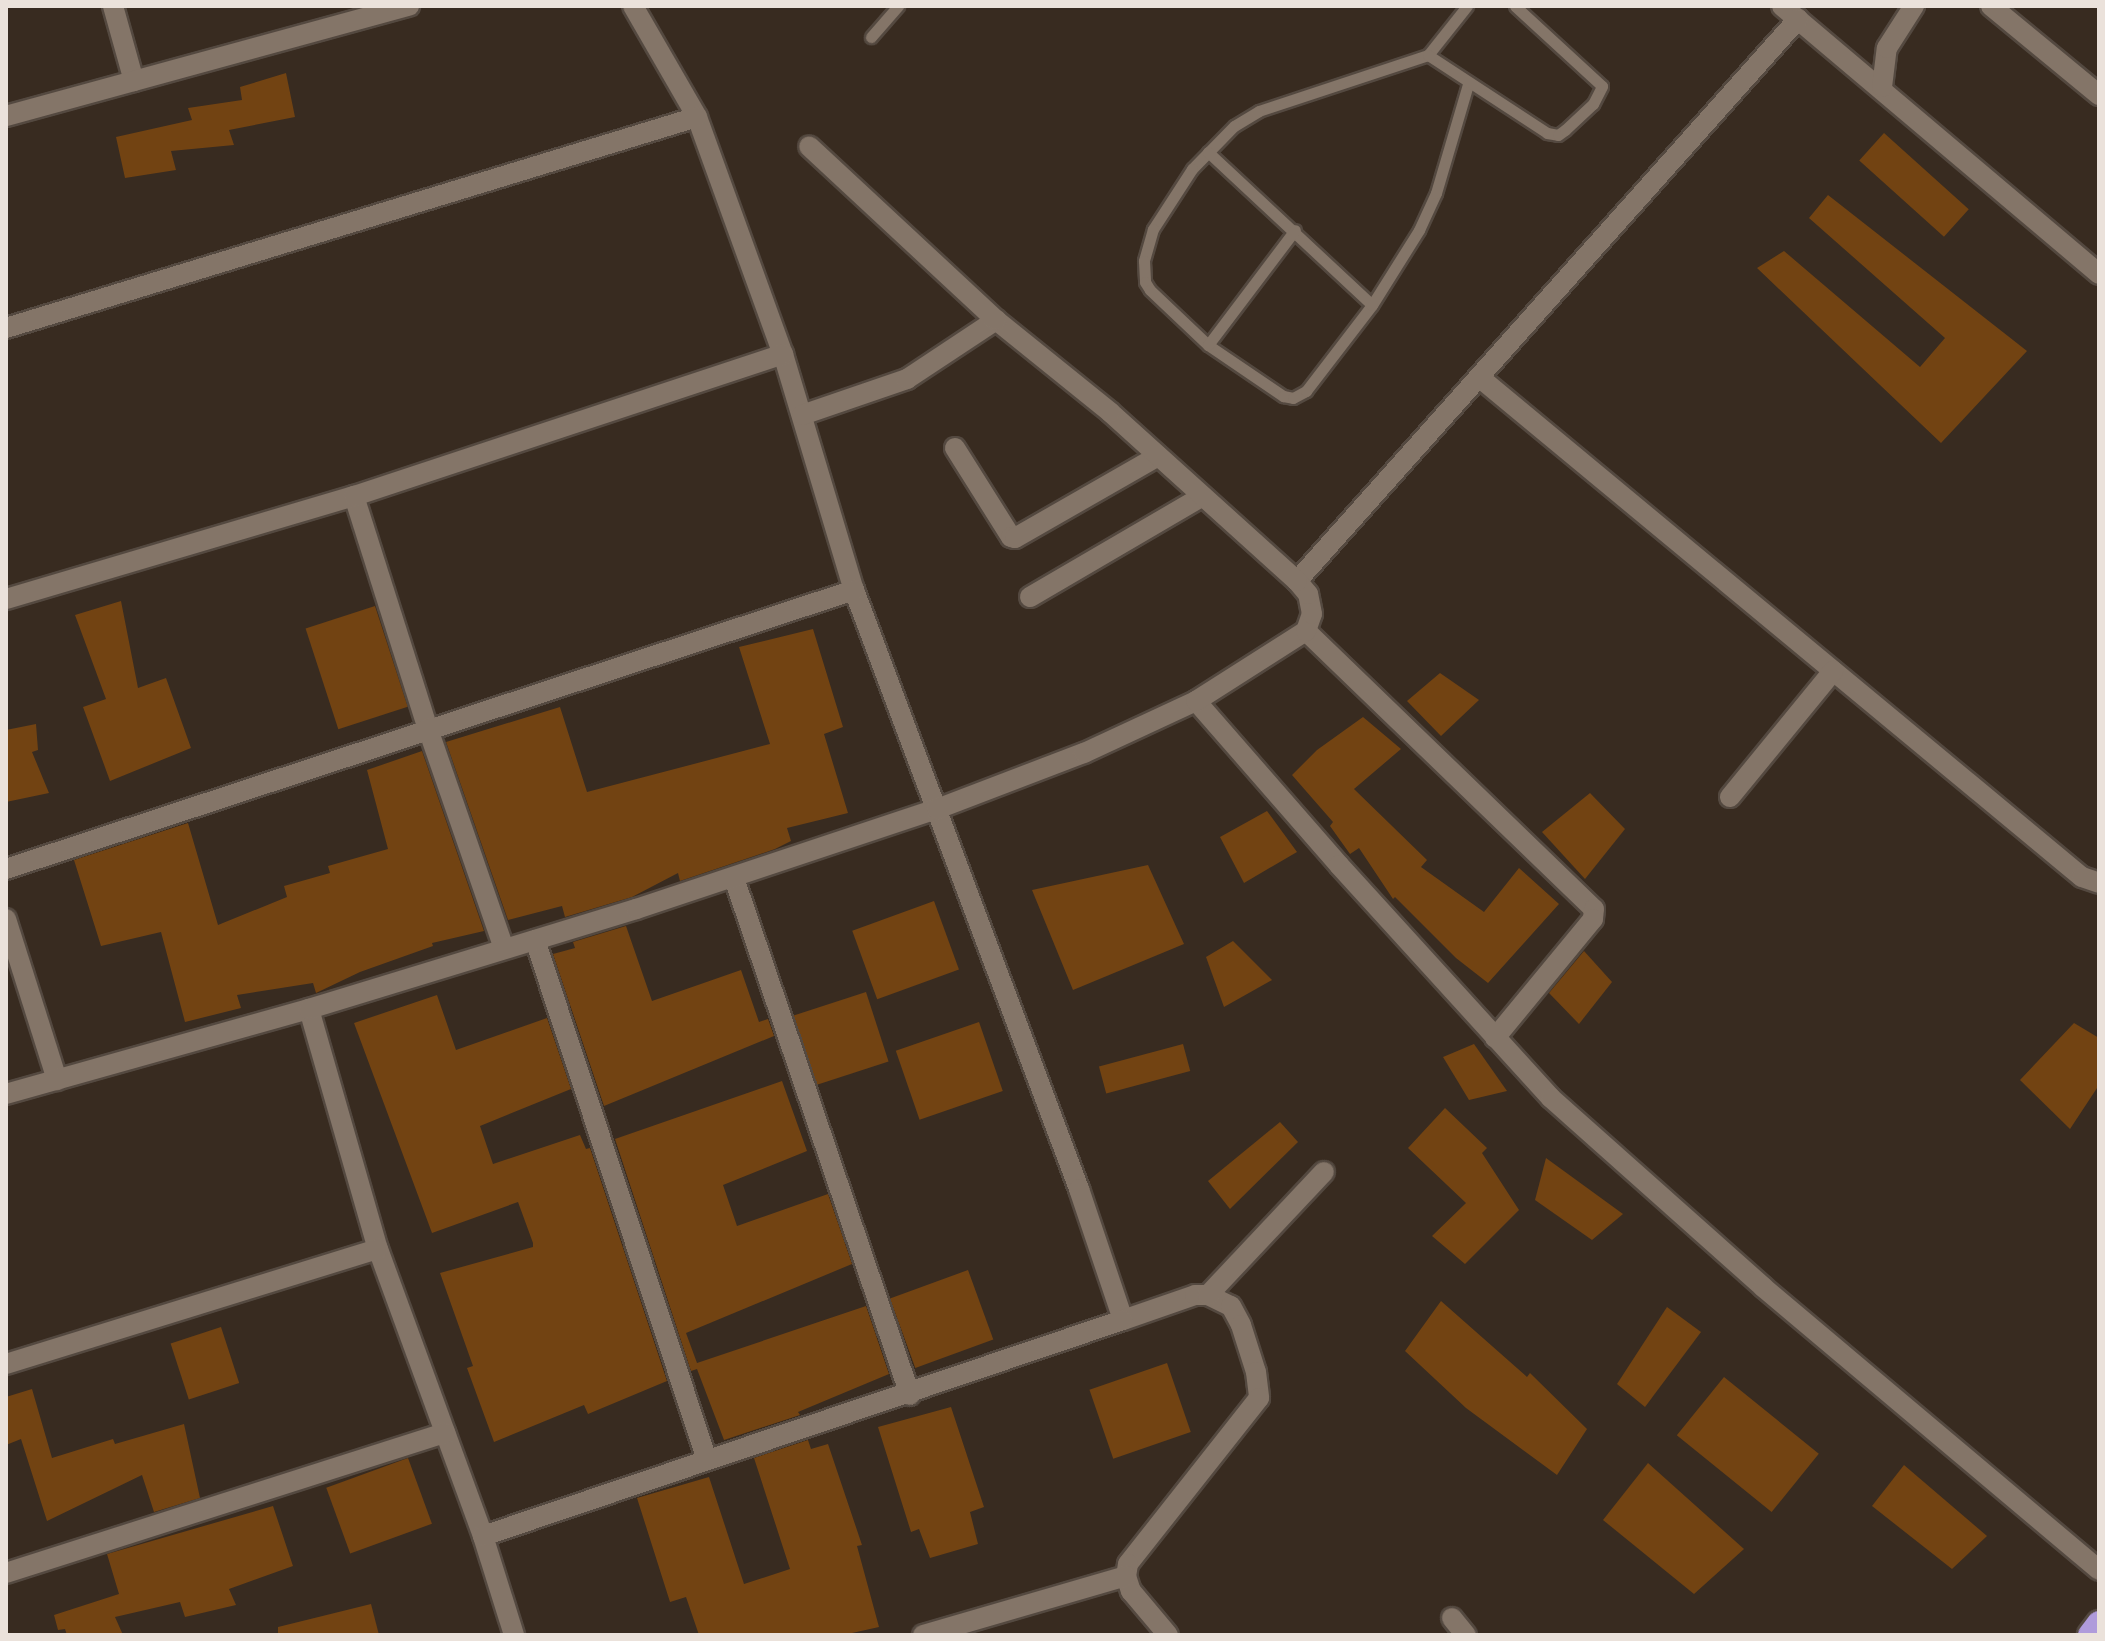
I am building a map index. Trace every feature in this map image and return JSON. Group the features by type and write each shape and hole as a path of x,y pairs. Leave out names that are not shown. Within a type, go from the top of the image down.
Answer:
{"highway":[{"path":"2090,1635 2099,1623"}],"street":[{"path":"113,6 134,81"},
{"path":"6,116 409,6"},
{"path":"633,6 697,117 783,354 854,590 1079,1189 1123,1320"},
{"path":"1882,87 1887,48 1914,6"},
{"path":"1991,6 2014,13 2099,95"},
{"path":"1297,581 1479,377 1790,12 2099,274"},
{"path":"8,321 697,117"},
{"path":"6,1094 309,1009 535,940 734,878 937,809 1084,753 1196,701 1306,631 1312,614 1308,594 1297,581 1110,412 996,320 809,146"},
{"path":"802,415 907,379 996,320"},
{"path":"6,599 354,496 783,354"},
{"path":"1479,377 2082,877 2099,883"},
{"path":"955,448 1011,537 1015,538 1158,456"},
{"path":"354,496 428,729 504,948"},
{"path":"1030,597 1203,496"},
{"path":"6,869 854,590"},
{"path":"1306,631 1594,909 1593,919 1495,1038"},
{"path":"1730,797 1833,671"},
{"path":"1196,701 1551,1098 1763,1287 2099,1570"},
{"path":"734,878 910,1395"},
{"path":"6,919 57,1080"},
{"path":"535,940 707,1460"},
{"path":"309,1009 378,1249 483,1536 514,1635"},
{"path":"1208,1295 1324,1172"},
{"path":"6,1364 378,1249"},
{"path":"483,1536 910,1395 1195,1295 1208,1295 1231,1306 1241,1325 1256,1372 1259,1398 1128,1564 1126,1576 1131,1591 1168,1635"},
{"path":"6,1573 445,1433"},
{"path":"923,1635 1126,1576"},
{"path":"1452,1618 1466,1635"}],"lane":[{"path":"871,37 898,6"},
{"path":"1467,6 1428,55 1259,111 1234,126 1172,196 1153,229 1144,261 1145,282 1150,290 1208,345 1283,396 1293,398 1306,391 1372,305 1419,230 1436,193 1468,84"},
{"path":"1428,55 1547,133 1558,135 1593,104 1601,92 1599,80 1515,6"},
{"path":"1208,152 1372,305"},
{"path":"1208,345 1295,230"}],"building":[{"path":"286,73 295,117 229,130 234,145 171,151 176,170 125,178 116,137 192,120 188,108 242,100 240,87"},
{"path":"1884,133 1969,209 1944,237 1859,160"},
{"path":"1828,195 2027,351 1941,443 1757,268 1784,251 1920,367 1945,338 1809,218"},
{"path":"121,601 138,688 166,678 191,748 110,781 83,707 106,699 75,615"},
{"path":"375,606 408,707 338,729 306,629"},
{"path":"813,629 843,727 824,734 848,813 787,828 791,841 775,849 680,881 678,873 632,897 565,917 562,906 508,920 446,742 560,707 587,792 770,744 739,647"},
{"path":"1440,673 1479,700 1441,736 1407,701"},
{"path":"1363,717 1401,749 1354,789 1427,860 1421,867 1484,912 1519,868 1559,904 1488,983 1456,958 1395,897 1393,899 1359,848 1350,854 1330,826 1333,822 1292,775 1317,750"},
{"path":"36,724 38,750 32,752 49,793 6,802 6,730"},
{"path":"422,751 484,931 432,943 433,946 360,972 316,993 313,983 237,995 241,1008 185,1022 161,932 101,946 74,860 188,823 218,925 287,897 284,886 330,873 328,866 388,849 367,770"},
{"path":"1590,793 1625,829 1585,879 1542,832"},
{"path":"1267,811 1297,852 1244,883 1220,837"},
{"path":"1148,865 1184,944 1073,990 1032,890"},
{"path":"934,901 959,970 877,999 852,931"},
{"path":"626,926 652,1001 741,970 759,1022 768,1019 774,1036 604,1106 553,954 575,948 573,942"},
{"path":"1233,941 1272,980 1224,1007 1206,957"},
{"path":"1584,951 1612,982 1579,1024 1549,993"},
{"path":"866,992 889,1061 816,1085 794,1015"},
{"path":"437,995 456,1050 547,1018 571,1089 480,1126 493,1164 580,1135 586,1149 590,1148 667,1381 588,1414 584,1405 494,1442 467,1368 473,1366 440,1273 533,1247 533,1243 518,1202 432,1233 354,1023"},
{"path":"979,1022 1003,1091 920,1120 896,1051"},
{"path":"2074,1023 2099,1038 2099,1085 2070,1129 2020,1080"},
{"path":"1183,1044 1190,1071 1106,1094 1099,1067"},
{"path":"1474,1044 1507,1091 1469,1100 1443,1057"},
{"path":"782,1081 807,1151 723,1185 737,1226 828,1194 852,1264 686,1333 697,1363 866,1306 889,1374 798,1412 800,1415 724,1440 697,1369 691,1371 615,1139"},
{"path":"1445,1108 1487,1148 1482,1153 1519,1210 1465,1264 1432,1236 1466,1203 1408,1148"},
{"path":"1280,1122 1298,1142 1230,1209 1208,1181"},
{"path":"1546,1158 1623,1214 1592,1240 1535,1200"},
{"path":"968,1270 993,1340 915,1368 890,1298"},
{"path":"1441,1301 1527,1377 1530,1373 1587,1429 1557,1475 1466,1408 1405,1351"},
{"path":"1667,1307 1701,1332 1645,1407 1617,1384"},
{"path":"221,1327 239,1383 189,1399 171,1343"},
{"path":"1167,1363 1191,1432 1113,1459 1089,1390"},
{"path":"1724,1377 1819,1454 1772,1512 1677,1435"},
{"path":"32,1389 52,1458 113,1439 115,1444 184,1424 200,1498 154,1512 142,1475 47,1521 21,1439 6,1445 6,1397"},
{"path":"951,1407 984,1507 970,1512 978,1544 930,1558 919,1529 911,1532 878,1427"},
{"path":"808,1440 811,1449 828,1444 862,1545 857,1546 879,1627 843,1635 699,1635 686,1597 670,1602 637,1498 709,1477 744,1584 790,1569 754,1458"},
{"path":"408,1458 432,1524 350,1554 326,1488"},
{"path":"1648,1463 1744,1549 1694,1594 1603,1520"},
{"path":"1904,1465 1987,1536 1952,1569 1872,1506"},
{"path":"273,1506 293,1566 229,1589 236,1605 185,1617 180,1602 115,1617 123,1635 67,1635 65,1629 58,1630 54,1615 119,1594 107,1554"},
{"path":"371,1604 379,1635 278,1635 278,1627"}]}
